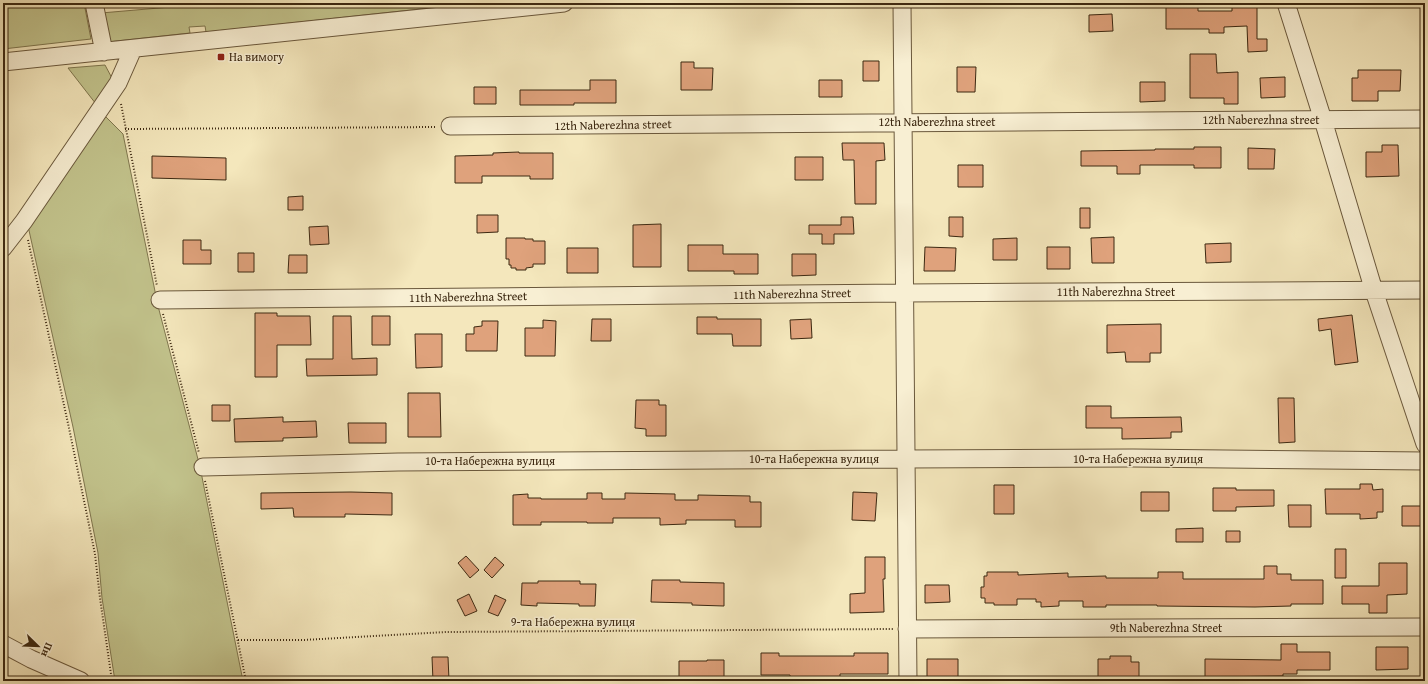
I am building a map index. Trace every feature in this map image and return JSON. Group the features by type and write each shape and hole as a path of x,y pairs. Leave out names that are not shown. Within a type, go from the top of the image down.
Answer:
{"street":[{"path":"94,3 104,52"},
{"path":"3,62 564,3"},
{"path":"902,3 908,681"},
{"path":"1286,3 1374,291 1425,444"},
{"path":"3,248 24,221 118,83 133,49"},
{"name":"12th Naberezhna street","path":"450,126 1425,118"},
{"name":"11th Naberezhna Street","path":"160,300 1425,290"},
{"name":"10-та Набережна вулиця","path":"202,467 398,462 906,459 1133,458 1425,461"},
{"name":"9th Naberezhna Street","path":"907,629 1425,627"},
{"path":"3,644 31,659 81,681"}],"path":[{"path":"118,83 125,129 160,300 202,467 246,681"},
{"path":"125,129 450,126"},
{"path":"24,221 70,428 95,554 112,681"},
{"name":"9-та Набережна вулиця","path":"238,640 303,640 446,632 907,629"}],"green space":[{"path":"3,3 84,3 91,39 3,49"},
{"path":"217,3 477,3 206,32 205,26 189,27 190,33 107,42 101,13"},
{"path":"105,65 113,80 96,104 68,68"},
{"path":"103,114 123,134 158,306 200,467 243,681 115,681 102,598 98,553 73,427 28,226"}],"building":[{"path":"1232,4 1257,4 1257,39 1267,39 1267,51 1248,52 1247,26 1224,27 1224,33 1209,33 1209,29 1166,29 1166,6 1198,6 1198,11 1232,11"},
{"path":"1112,14 1113,31 1089,32 1089,15"},
{"path":"1190,54 1216,54 1217,73 1238,72 1238,104 1224,104 1224,98 1190,98"},
{"path":"863,61 879,61 879,81 863,81"},
{"path":"681,62 694,62 694,68 713,68 712,90 681,90"},
{"path":"957,67 976,67 975,92 957,92"},
{"path":"1358,70 1401,70 1400,91 1378,91 1378,101 1352,101 1352,78 1358,78"},
{"path":"1285,77 1285,97 1261,98 1260,78"},
{"path":"590,80 616,80 616,103 520,105 520,90 590,90"},
{"path":"819,80 842,80 842,97 819,97"},
{"path":"1140,82 1165,82 1165,101 1140,102"},
{"path":"474,87 496,87 496,104 474,104"},
{"path":"842,143 884,143 885,160 876,161 876,204 855,204 854,160 843,160"},
{"path":"1382,145 1398,145 1399,176 1366,177 1366,152 1382,152"},
{"path":"1194,147 1221,147 1221,168 1194,168 1194,165 1140,165 1140,174 1117,174 1117,166 1081,166 1081,151 1194,149"},
{"path":"1248,148 1275,149 1274,169 1248,169"},
{"path":"493,153 553,153 553,179 530,179 530,176 482,176 482,183 455,183 455,156 493,155"},
{"path":"152,156 226,158 226,180 152,178"},
{"path":"795,157 823,157 823,180 795,180"},
{"path":"958,165 983,165 983,187 958,187"},
{"path":"303,196 303,210 288,210 288,197"},
{"path":"1080,208 1090,208 1090,228 1080,228"},
{"path":"477,215 498,215 498,232 477,233"},
{"path":"841,217 853,217 854,234 834,234 834,244 822,244 822,234 809,234 809,225 841,225"},
{"path":"949,217 963,217 963,237 949,236"},
{"path":"661,224 661,267 633,267 633,225"},
{"path":"328,226 329,244 310,245 309,227"},
{"path":"1114,237 1114,263 1092,263 1091,238"},
{"path":"506,238 525,238 533,239 533,241 545,241 545,264 533,264 533,267 526,268 526,270 516,270 516,268 511,268 511,265 509,265 509,259 506,259"},
{"path":"1017,238 1017,260 993,260 993,239"},
{"path":"183,240 201,240 201,250 211,250 211,264 183,264"},
{"path":"1231,243 1231,262 1206,263 1205,244"},
{"path":"688,245 723,245 723,254 758,254 758,274 734,274 734,271 688,271"},
{"path":"925,247 956,248 955,271 924,271"},
{"path":"1047,247 1070,247 1070,269 1047,269"},
{"path":"567,248 598,248 598,273 567,273"},
{"path":"238,253 254,253 254,272 238,272"},
{"path":"792,254 816,254 816,275 792,276"},
{"path":"289,255 307,255 307,273 288,273"},
{"path":"255,313 277,313 277,316 310,316 311,345 277,345 277,377 255,377"},
{"path":"1352,315 1358,362 1335,365 1331,329 1319,331 1318,319"},
{"path":"333,316 351,316 352,359 377,358 377,375 307,376 306,359 333,359"},
{"path":"372,316 390,316 390,345 372,345"},
{"path":"697,317 717,317 717,319 761,319 761,346 733,346 732,334 697,334"},
{"path":"592,319 611,319 611,341 591,341"},
{"path":"811,319 812,338 791,339 790,320"},
{"path":"543,320 556,321 555,356 525,356 525,328 543,328"},
{"path":"482,321 498,321 497,351 466,351 466,334 474,334 474,327 482,326"},
{"path":"1161,324 1161,353 1150,353 1150,362 1126,362 1125,352 1107,353 1107,325"},
{"path":"415,334 442,334 442,367 416,368"},
{"path":"408,393 440,393 441,437 408,437"},
{"path":"1278,398 1294,398 1295,442 1279,443"},
{"path":"636,400 659,400 659,405 666,405 666,436 646,436 646,429 635,428"},
{"path":"212,405 230,405 230,421 212,421"},
{"path":"1086,406 1111,406 1111,418 1181,417 1182,432 1171,432 1171,438 1122,439 1122,428 1086,428"},
{"path":"283,417 283,422 316,421 317,437 283,438 283,441 235,442 234,419"},
{"path":"348,423 386,423 386,443 349,443"},
{"path":"1360,484 1372,484 1373,490 1383,489 1383,512 1377,512 1377,518 1360,519 1360,514 1326,514 1325,489 1360,489"},
{"path":"994,485 1014,485 1014,514 994,514"},
{"path":"1213,488 1236,488 1236,490 1274,490 1274,506 1236,507 1236,511 1213,511"},
{"path":"853,492 877,493 875,521 852,520"},
{"path":"1141,492 1169,492 1169,511 1141,511"},
{"path":"261,493 392,493 392,515 345,514 345,517 294,517 293,508 261,509"},
{"path":"587,493 602,493 602,499 625,499 625,493 675,494 675,500 698,500 698,495 750,496 750,502 761,502 761,527 735,527 735,520 686,520 686,524 660,525 660,518 613,518 613,523 541,522 541,525 513,525 513,495 528,494 528,498 541,499 587,499"},
{"path":"1288,505 1311,505 1311,527 1289,527"},
{"path":"1402,506 1425,506 1425,526 1402,526"},
{"path":"1203,528 1203,542 1176,542 1176,529"},
{"path":"1226,531 1240,531 1240,542 1226,542"},
{"path":"1335,549 1346,549 1346,578 1335,578"},
{"path":"466,556 479,570 470,578 458,563"},
{"path":"495,557 504,565 492,578 484,570"},
{"path":"865,557 885,557 885,579 883,579 884,612 850,613 850,594 865,593"},
{"path":"1379,563 1407,563 1407,594 1387,595 1387,613 1369,613 1369,604 1342,604 1342,586 1379,586"},
{"path":"1264,566 1277,566 1277,574 1291,574 1291,580 1323,580 1323,604 1291,604 1291,606 1255,607 1106,605 1106,607 1083,607 1083,601 1059,601 1059,606 1041,607 1041,602 1036,602 1036,599 1017,599 1017,605 994,605 994,603 985,603 985,598 981,598 981,587 984,587 984,576 987,576 987,572 1018,572 1018,575 1068,573 1068,577 1106,576 1106,578 1158,578 1158,572 1183,572 1183,579 1264,579"},
{"path":"652,580 724,583 724,606 692,605 692,603 651,602"},
{"path":"538,581 580,581 580,584 596,584 595,606 537,603 537,606 521,605 522,583 538,583"},
{"path":"925,585 949,585 950,602 925,603"},
{"path":"469,594 477,611 465,616 457,600"},
{"path":"495,595 506,600 498,616 488,612"},
{"path":"1281,644 1297,644 1297,652 1330,652 1330,670 1297,670 1297,674 1283,674 1283,676 1205,677 1205,659 1281,660"},
{"path":"1376,647 1408,647 1408,669 1376,670"},
{"path":"761,653 779,653 779,656 854,656 854,653 888,653 888,674 840,674 840,680 790,679 790,675 761,675"},
{"path":"1110,656 1131,656 1131,662 1139,662 1139,681 1098,681 1098,659 1110,659"},
{"path":"432,657 448,657 449,680 433,681"},
{"path":"927,659 958,659 958,681 927,681"},
{"path":"724,660 724,681 679,681 679,661"}],"place":[{"name":"На вимогу","path":"221,57"}]}
